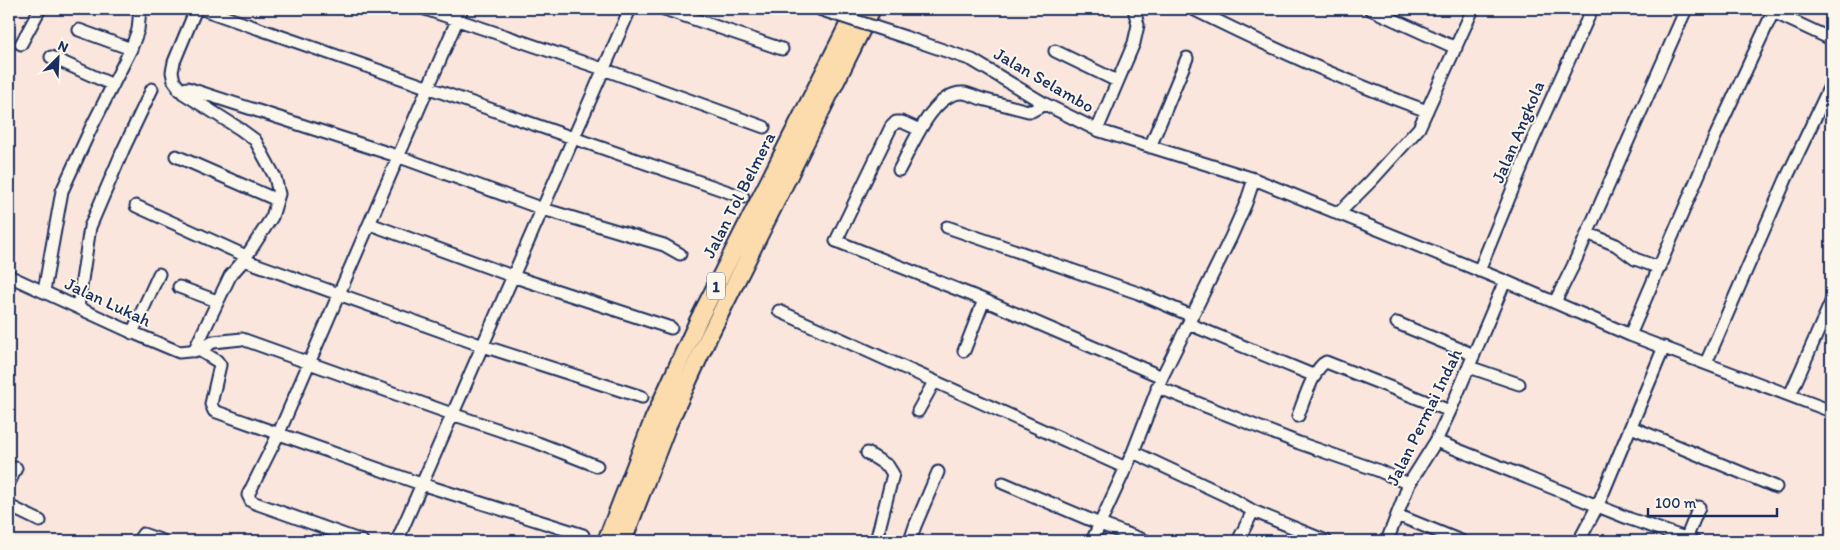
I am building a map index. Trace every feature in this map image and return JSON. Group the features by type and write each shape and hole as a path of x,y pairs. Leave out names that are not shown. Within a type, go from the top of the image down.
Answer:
{"highway":[{"name":"Jalan Tol Belmera","path":"606,541 654,420 698,321 856,9"},
{"name":"Jalan Tol Belmera","path":"623,541 667,428 709,336 872,9"},
{"path":"628,541 638,502"}],"street":[{"path":"21,44 40,9"},
{"path":"44,291 62,191 131,49 138,30 140,9"},
{"path":"196,9 174,62 172,72 174,81 179,90 198,104 255,140 275,177 278,188 272,217 245,258 230,276 196,350"},
{"path":"202,9 743,197"},
{"path":"424,9 603,69 764,127"},
{"path":"362,541 251,501 248,495 278,435 462,9"},
{"path":"397,541 630,9"},
{"path":"664,9 782,49"},
{"name":"Jalan Selambo","path":"819,9 972,60 1046,104 1097,130 1254,179 1505,281 1630,335 1831,410"},
{"path":"1097,130 1134,43 1137,18 1134,9"},
{"path":"1193,9 1253,39 1375,92 1427,112"},
{"path":"1370,9 1456,48"},
{"path":"1338,214 1419,128 1473,9"},
{"name":"Jalan Angkola","path":"1479,271 1532,142 1592,9"},
{"path":"1555,302 1686,9"},
{"path":"1630,335 1770,10 1831,39"},
{"path":"79,30 131,49"},
{"path":"1055,51 1118,81"},
{"path":"51,57 114,85"},
{"path":"1150,147 1187,58"},
{"path":"1706,363 1786,179 1831,84"},
{"path":"179,90 188,88 398,156 543,209 664,245 680,254"},
{"path":"78,307 90,226 126,142 152,89"},
{"path":"899,170 920,130 939,104 951,95 963,93 1028,111 1046,104"},
{"path":"920,130 902,122 896,122 891,127 836,241 984,300 1160,382 1298,443 1377,470 1409,484"},
{"path":"176,156 277,200"},
{"path":"1092,541 1133,452 1160,382 1231,237 1254,179"},
{"path":"136,206 245,258 338,294 483,346 642,397"},
{"path":"370,224 512,276 671,328"},
{"path":"947,227 1138,293 1190,320 1315,376"},
{"path":"1587,233 1616,245 1635,259 1660,268"},
{"path":"132,333 159,274"},
{"name":"Jalan Lukah","path":"9,276 132,333 178,352 196,350"},
{"name":"Jalan Permai Indah","path":"1387,541 1409,484 1436,440 1450,411 1505,281"},
{"path":"179,287 217,301"},
{"path":"964,352 984,300"},
{"path":"1790,395 1827,322 1831,302"},
{"path":"779,311 1126,468"},
{"path":"1397,323 1474,355"},
{"path":"196,350 213,342 242,339 308,364 538,442 597,466"},
{"path":"1579,541 1598,506 1664,347"},
{"path":"196,350 220,365 211,404 211,408 214,411 421,484 582,535"},
{"path":"1298,416 1321,364 1326,362 1450,411"},
{"path":"1469,367 1519,384"},
{"path":"918,411 934,382"},
{"path":"1631,427 1776,487"},
{"path":"1436,440 1495,466 1630,519 1690,540 1699,507"},
{"path":"1133,452 1229,497 1253,511 1326,541"},
{"path":"867,453 888,466 893,474 876,541"},
{"path":"9,483 16,468"},
{"path":"910,541 914,526 938,472"},
{"path":"1003,483 1100,524 1146,541"},
{"path":"9,506 40,521"},
{"path":"1238,541 1253,511"},
{"path":"1397,515 1461,541"},
{"path":"138,541 143,534 163,541"}]}
